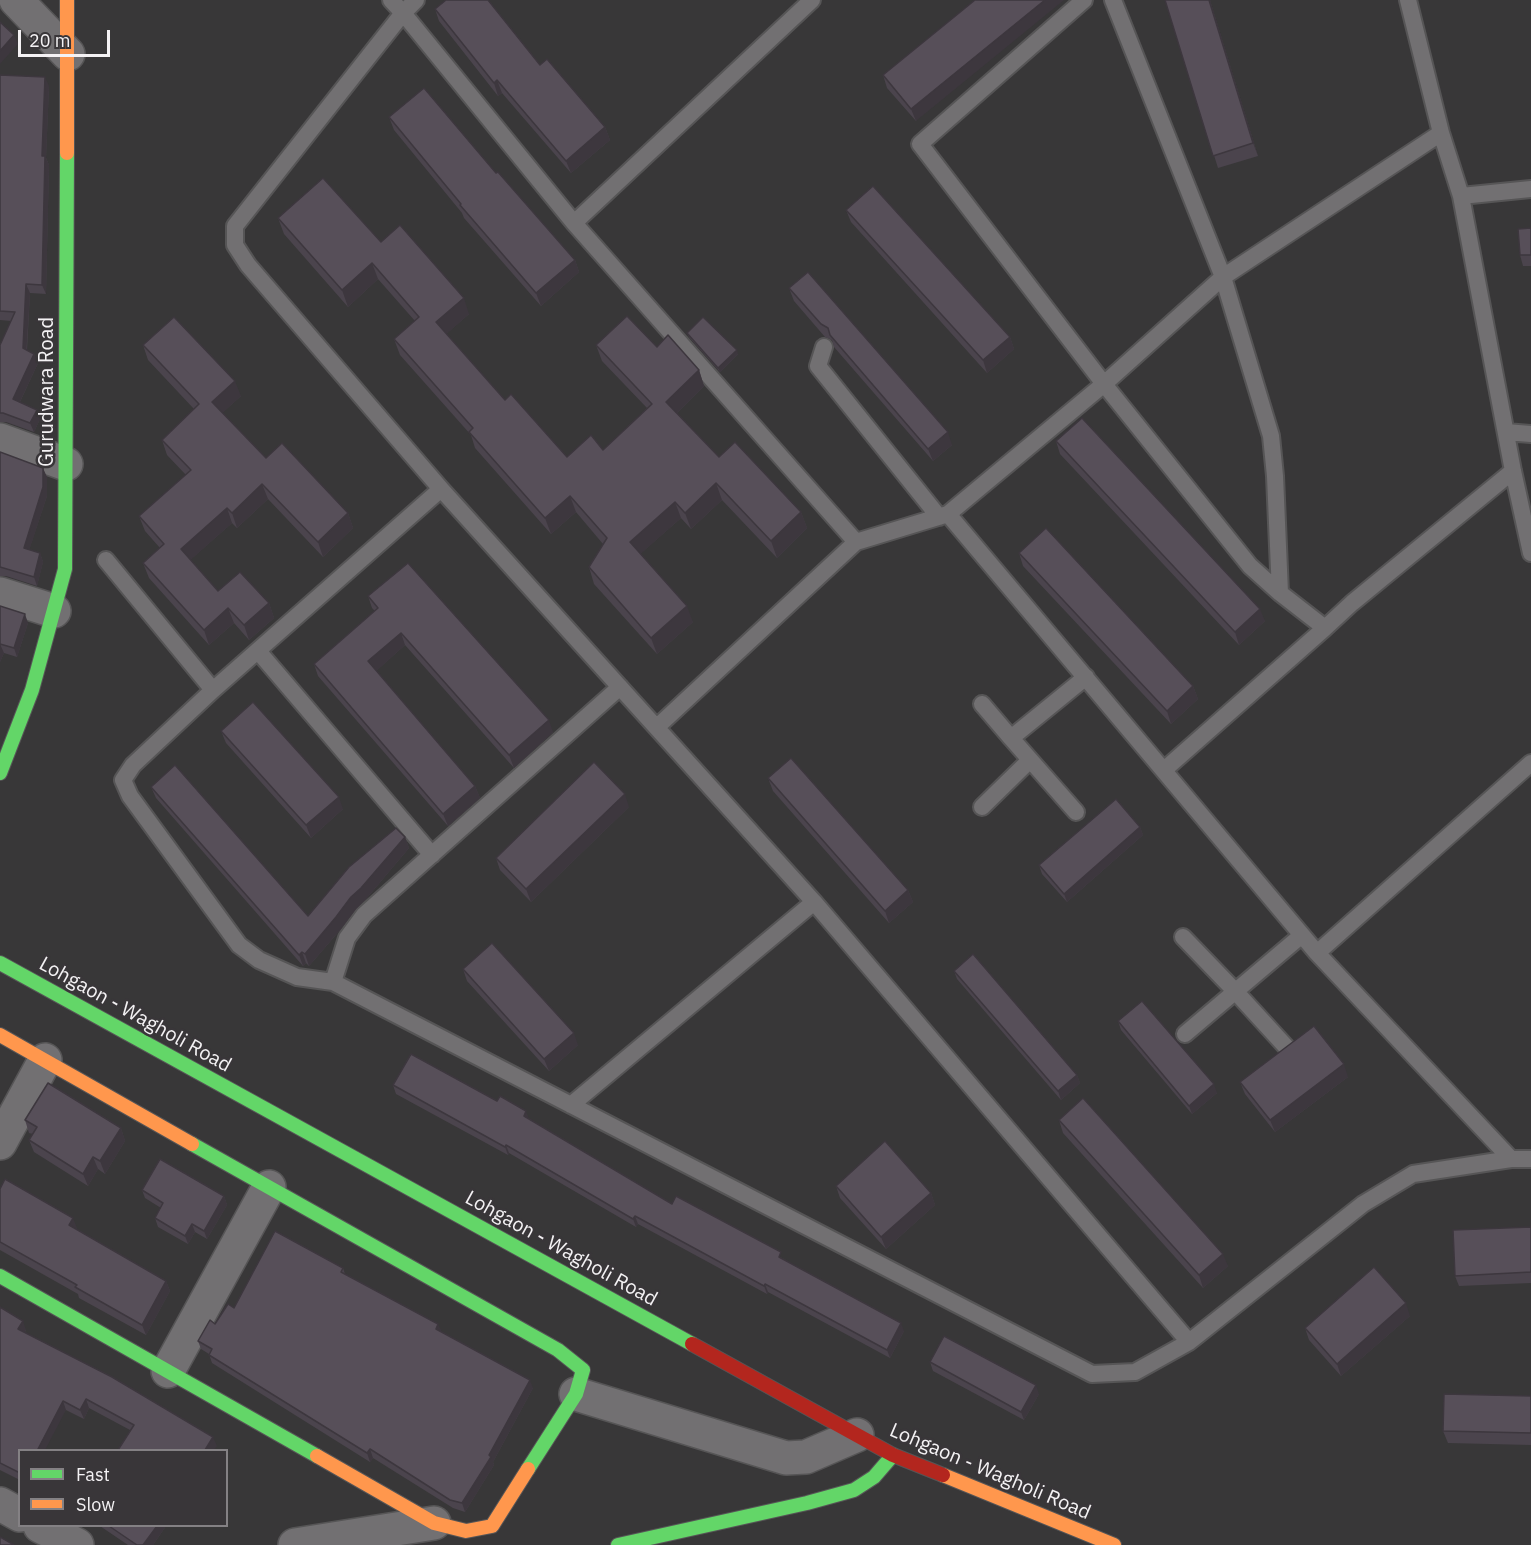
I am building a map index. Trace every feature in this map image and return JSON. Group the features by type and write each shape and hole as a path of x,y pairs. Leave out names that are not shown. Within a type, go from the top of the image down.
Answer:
{"street":[{"path":"16,0 68,54"},
{"name":"Gurudwara Road","path":"0,773 32,690 65,569 67,0"},
{"path":"0,440 66,464"},
{"path":"0,594 54,611"},
{"name":"Lohgaon - Wagholi Road","path":"0,963 893,1455 1114,1545"},
{"path":"0,1035 558,1350 583,1370 576,1394 492,1526 466,1531 434,1523 0,1275"},
{"path":"0,1143 45,1060"},
{"path":"168,1371 269,1187"},
{"path":"576,1394 786,1458 806,1457 857,1435"},
{"path":"618,1545 807,1503 854,1490 874,1477 893,1455"},
{"path":"0,1504 18,1514"},
{"path":"295,1545 434,1523"},
{"path":"42,1527 77,1545"}],"lane":[{"path":"391,0 574,223 856,542"},
{"path":"416,0 403,13 235,226 235,245 248,266 441,489 814,902 1189,1342"},
{"path":"574,223 812,0"},
{"path":"1084,0 921,144 1104,384 1250,566 1325,628"},
{"path":"1113,0 1223,277 1271,436 1280,593"},
{"path":"1408,0 1441,134 1461,196 1513,471 1531,553"},
{"path":"657,727 856,542 944,515 1104,384 1223,277 1441,134"},
{"path":"1461,196 1531,189"},
{"path":"824,347 818,366 944,515 1086,677 1317,953 1510,1159"},
{"path":"1506,432 1531,434"},
{"path":"1164,770 1352,603 1513,471"},
{"path":"441,489 213,690 133,765 123,780 130,796 239,945 259,960 297,977 333,982 1092,1374 1135,1372 1189,1342 1363,1204 1413,1174 1510,1159 1531,1159"},
{"path":"106,560 213,690"},
{"path":"258,651 432,855"},
{"path":"1011,738 1086,677"},
{"path":"333,982 347,938 364,915 620,687"},
{"path":"982,704 1076,812"},
{"path":"982,807 1030,760"},
{"path":"1317,953 1531,763"},
{"path":"571,1105 814,902"},
{"path":"1185,1034 1302,935"},
{"path":"1183,937 1288,1049"}],"building":[{"path":"446,0 488,0 540,65 547,59 605,127 566,161 497,80 494,83 435,9"},
{"path":"975,0 1045,0 911,109 883,75"},
{"path":"1165,0 1209,0 1253,143 1213,156"},
{"path":"0,22 14,35 0,51"},
{"path":"0,75 45,77 42,156 45,156 42,285 26,284 23,348 34,354 13,399 37,410 30,423 0,413 0,345 15,312 0,311"},
{"path":"424,88 496,173 498,172 575,260 536,293 460,205 389,117"},
{"path":"323,178 381,242 400,225 464,298 436,322 505,400 511,394 567,457 591,435 603,450 652,404 596,345 627,316 657,347 668,335 699,370 666,402 719,457 735,442 801,512 771,541 716,483 685,513 675,502 630,542 687,606 651,638 589,567 607,538 570,496 545,518 469,432 473,428 394,339 419,317 372,263 342,290 278,218"},
{"path":"873,186 1010,337 983,360 846,210"},
{"path":"1531,228 1531,255 1520,255 1518,229"},
{"path":"808,272 948,432 928,449 830,335 828,328 821,324 789,288"},
{"path":"174,317 235,381 212,402 266,458 282,443 348,513 318,542 262,484 232,513 227,508 181,549 218,591 240,572 269,603 244,625 228,608 204,630 143,563 164,544 139,516 191,470 162,440 199,404 143,345"},
{"path":"703,317 737,350 718,368 687,333"},
{"path":"1082,418 1260,609 1235,632 1056,441"},
{"path":"0,452 43,468 43,487 24,548 40,553 34,577 0,567"},
{"path":"1046,528 1193,686 1167,711 1019,553"},
{"path":"408,563 549,720 509,755 401,633 368,661 475,786 443,814 314,664 378,608 368,596"},
{"path":"0,606 25,614 14,648 0,644"},
{"path":"253,702 339,797 306,825 221,731"},
{"path":"791,758 908,890 885,911 768,778"},
{"path":"594,762 625,794 526,889 496,858"},
{"path":"175,765 308,916 349,867 396,828 405,837 351,897 305,954 302,952 299,955 151,787"},
{"path":"1116,799 1140,827 1064,894 1039,865"},
{"path":"492,943 574,1033 544,1059 463,969"},
{"path":"973,954 1077,1075 1058,1091 954,971"},
{"path":"1142,1001 1214,1084 1189,1106 1118,1021"},
{"path":"1314,1026 1344,1064 1270,1120 1240,1082"},
{"path":"411,1054 497,1101 500,1096 526,1111 524,1116 672,1204 676,1196 781,1252 779,1257 901,1323 887,1350 635,1216 633,1219 506,1145 505,1147 393,1085"},
{"path":"48,1083 121,1128 100,1161 93,1157 83,1174 29,1140 37,1127 25,1120"},
{"path":"1083,1098 1223,1254 1199,1275 1059,1120"},
{"path":"885,1141 931,1193 881,1237 836,1186"},
{"path":"160,1159 224,1196 204,1231 192,1224 185,1236 155,1218 163,1203 142,1190"},
{"path":"5,1179 73,1218 69,1225 166,1281 142,1325 0,1242 0,1189"},
{"path":"1531,1227 1531,1272 1455,1276 1453,1230"},
{"path":"275,1231 343,1268 341,1272 438,1324 436,1329 530,1380 489,1455 491,1457 462,1503 450,1500 370,1449 367,1453 209,1355 212,1349 198,1341 210,1320 215,1324 228,1304 234,1308"},
{"path":"1374,1267 1406,1303 1337,1364 1305,1328"},
{"path":"0,1307 23,1321 18,1329 112,1377 213,1437 206,1449 119,1449 134,1425 86,1399 80,1410 63,1401 38,1449 18,1449 18,1472 0,1463"},
{"path":"944,1336 1036,1385 1021,1412 930,1362"},
{"path":"1444,1394 1531,1396 1531,1433 1443,1431"},
{"path":"110,1527 156,1527 143,1545 137,1545"},
{"path":"0,1537 14,1545 0,1545"}],"traffic: fast":[{"path":"0,773 32,690 65,569 67,153"},
{"path":"0,963 692,1344"},
{"path":"192,1144 558,1350 583,1370 576,1394 528,1469"},
{"path":"0,1276 317,1456"},
{"path":"618,1545 807,1503 854,1490 874,1477 893,1455"}],"traffic: slow":[{"path":"67,0 67,153"},
{"path":"0,1035 192,1144"},
{"path":"317,1456 434,1523 466,1531 492,1526 528,1469"},
{"path":"943,1475 1114,1545"}],"traffic: jam":[{"path":"692,1344 893,1455 943,1475"}]}
